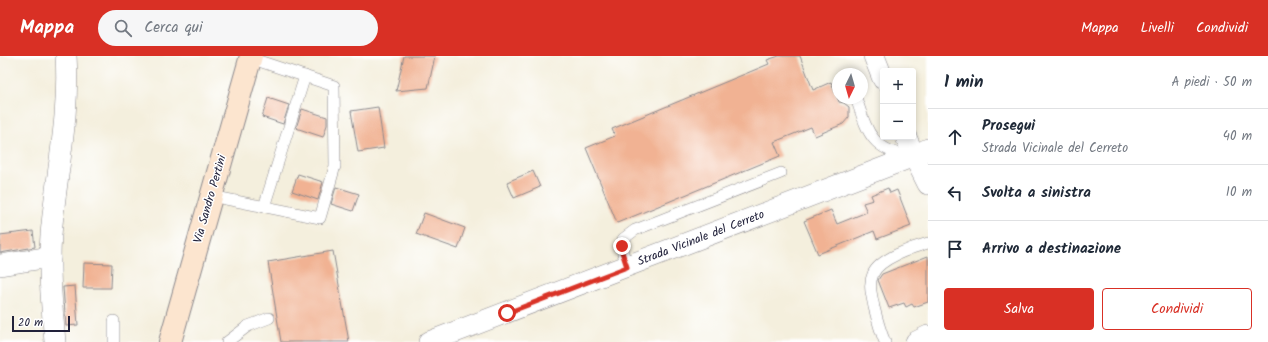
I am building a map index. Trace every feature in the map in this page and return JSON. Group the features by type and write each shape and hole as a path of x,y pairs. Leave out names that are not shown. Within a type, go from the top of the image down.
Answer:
{"main road":[{"name":"Via Sandro Pertini","path":"170,342 251,57"}],"street":[{"path":"55,342 50,257 51,229 64,131 67,95 66,56"},
{"path":"874,56 880,71"},
{"path":"909,140 921,153 928,184"},
{"name":"Strada Vicinale del Cerreto","path":"429,342 921,153"},
{"path":"0,265 50,257"},
{"path":"916,342 928,336"}],"lane":[{"path":"211,196 320,218 335,166 334,86 251,57"},
{"path":"264,206 305,76"},
{"path":"858,104 865,126 873,139 882,146 894,153 921,153"},
{"path":"627,267 622,252 623,239 635,230 781,173"},
{"path":"885,342 880,332 870,290 872,274 877,267 899,254 928,244"},
{"path":"227,342 248,326 269,318"},
{"path":"114,321 114,342"}],"building":[{"path":"404,56 435,56 428,88 396,91"},
{"path":"779,56 800,56 813,90 831,82 832,104 845,104 849,107 849,117 843,124 815,136 811,127 774,142 780,156 617,223 586,148 615,136 612,129 769,64 767,60"},
{"path":"268,98 289,105 283,124 262,117"},
{"path":"378,107 384,148 358,152 351,111"},
{"path":"302,109 327,117 327,125 323,137 296,128"},
{"path":"533,171 540,187 514,198 507,182"},
{"path":"298,174 323,182 318,200 292,191"},
{"path":"336,187 359,194 353,211 331,204"},
{"path":"888,188 890,193 897,190 911,226 877,239 874,231 818,254 804,221 831,210 837,224 867,212 863,203 873,200 871,195"},
{"path":"424,213 465,228 458,249 416,234"},
{"path":"33,231 35,247 0,253 0,235"},
{"path":"333,251 349,342 281,342 268,262"},
{"path":"928,256 928,302 914,307 912,304 906,307 904,303 889,308 878,280 882,274"},
{"path":"84,263 112,264 111,288 83,288"},
{"path":"75,286 78,325 66,326 63,287"}],"route":[{"path":"507,313 627,267 622,252 622,246"}]}
